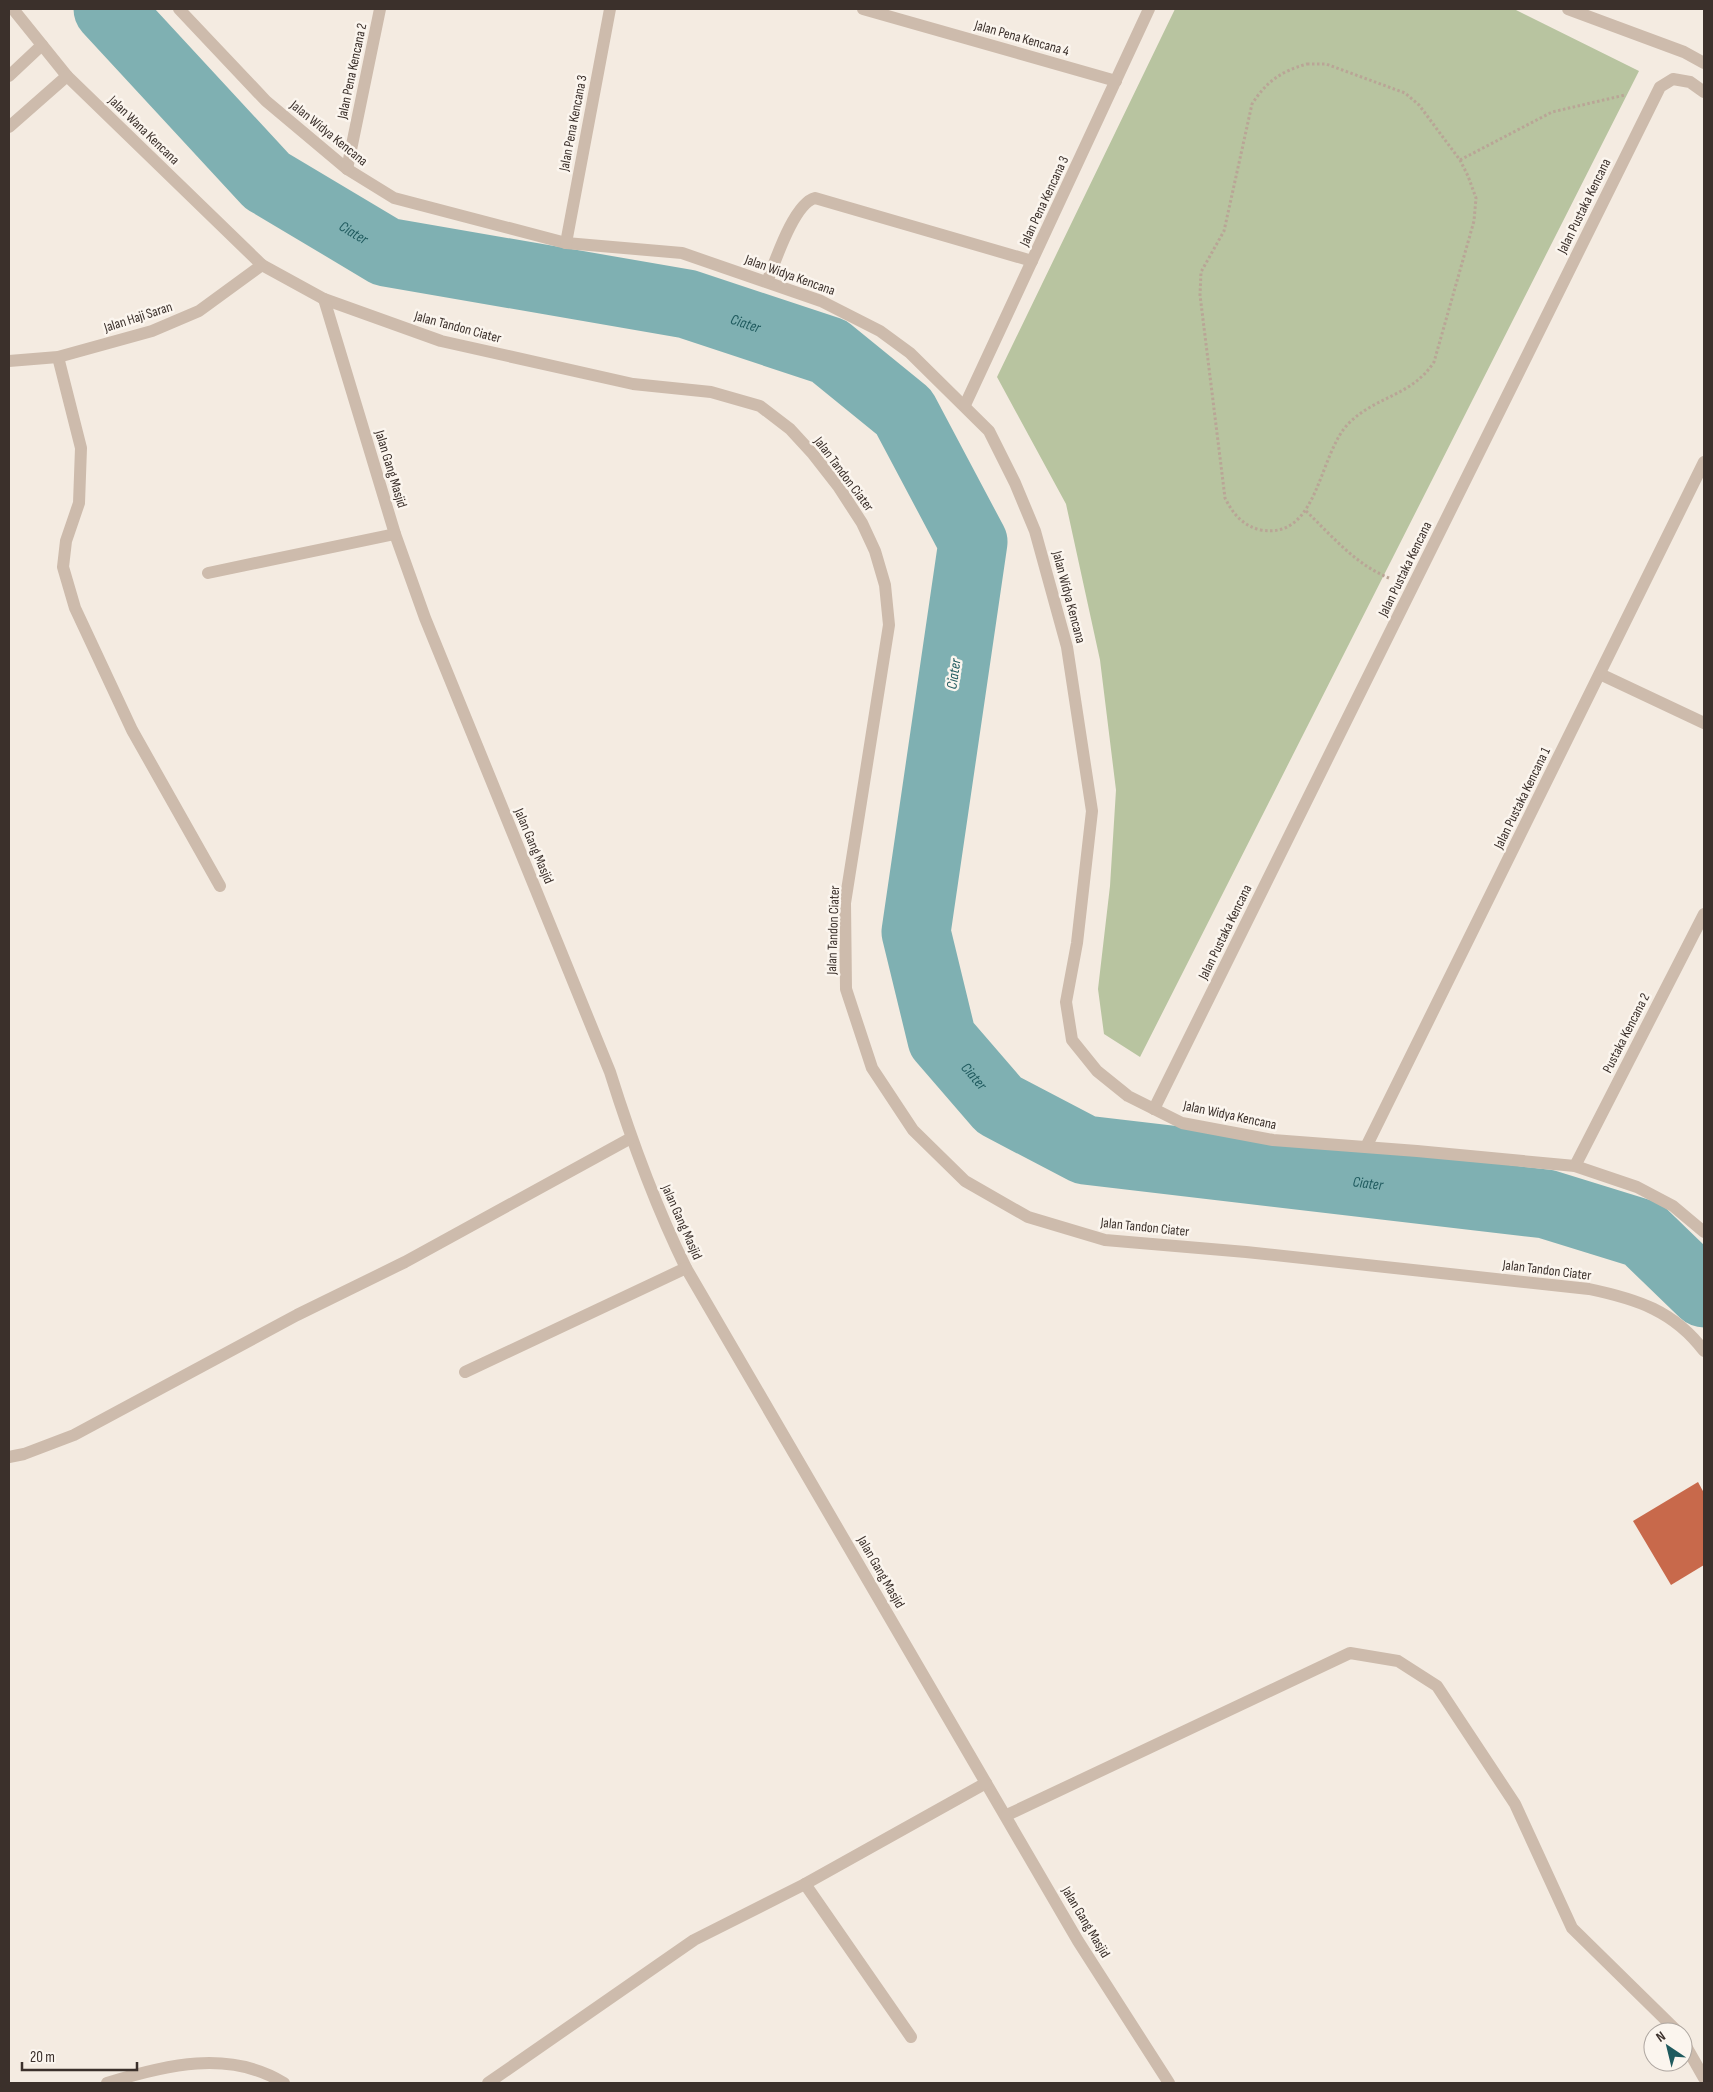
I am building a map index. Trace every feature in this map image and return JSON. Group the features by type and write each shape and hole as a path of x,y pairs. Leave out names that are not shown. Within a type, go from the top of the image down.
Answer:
{"street":[{"name":"Jalan Wana Kencana","path":"13,9 67,76 262,265"},
{"name":"Jalan Widya Kencana","path":"179,9 266,101 347,169 394,198 566,243 682,253 821,301 880,331 910,353 965,405 989,431 1015,482 1035,531 1067,647 1092,811 1077,943 1066,1002 1072,1040 1097,1071 1128,1096 1182,1123 1273,1140 1575,1166 1637,1187 1673,1206 1704,1232"},
{"name":"Jalan Pena Kencana 2","path":"347,169 380,9"},
{"name":"Jalan Pena Kencana 3","path":"566,243 610,9"},
{"name":"Jalan Pena Kencana 4","path":"863,9 1116,81"},
{"name":"Jalan Pena Kencana 3","path":"965,405 1149,9"},
{"path":"1568,9 1684,52 1704,63"},
{"path":"9,76 42,46"},
{"path":"9,127 67,76"},
{"path":"1660,87 1673,79 1690,82 1704,92"},
{"name":"Jalan Pustaka Kencana","path":"1154,1109 1660,87"},
{"path":"767,282 798,211 808,199 815,198 1032,261"},
{"name":"Jalan Tandon Ciater","path":"262,265 324,299 441,341 633,384 711,392 760,406 790,429 838,486 862,523 875,550 885,585 889,625 846,902 846,990 872,1068 913,1130 965,1181 1028,1217 1104,1240 1246,1252 1580,1288 1629,1297 1656,1309 1678,1324 1704,1351"},
{"name":"Jalan Haji Saran","path":"9,361 58,357 152,331 199,311 262,265"},
{"name":"Jalan Gang Masjid","path":"324,299 395,534 425,618 610,1072 631,1138 668,1231 686,1268 1007,1815 1078,1941 1169,2083"},
{"path":"58,357 81,448 79,503 66,541 63,567 75,608 132,730 220,886"},
{"name":"Jalan Pustaka Kencana 1","path":"1366,1147 1704,462"},
{"path":"208,573 395,534"},
{"path":"1600,674 1704,723"},
{"name":"Pustaka Kencana 2","path":"1575,1166 1704,914"},
{"path":"9,1457 24,1454 74,1435 297,1315 405,1262 631,1138"},
{"path":"465,1372 686,1268"},
{"path":"1007,1815 1350,1653 1398,1661 1437,1686 1515,1804 1572,1928 1668,2022"},
{"path":"488,2083 694,1940 805,1884 986,1782"},
{"path":"805,1884 911,2036"},
{"path":"1693,2059 1704,2078"},
{"path":"107,2083 152,2069 185,2064 227,2063 266,2073 284,2083"}],"path":[{"path":"1307,64 1326,64 1405,94 1419,105 1460,160 1476,198 1474,221 1434,362 1416,384 1359,413 1344,428 1336,440 1306,511 1296,522 1283,528 1268,531 1254,528 1242,522 1231,511 1225,498 1200,295 1201,272 1224,231 1252,104 1261,89 1288,69 1307,64"},
{"path":"1460,160 1552,112 1660,87"},
{"path":"1306,511 1355,559 1376,573 1413,587"}],"green space":[{"path":"1175,9 1514,9 1639,71 1140,1057 1104,1034 1098,989 1110,886 1116,790 1100,660 1066,504 997,377"}],"building":[{"path":"1698,1482 1704,1493 1704,1565 1671,1585 1633,1521"}],"waterway":[{"name":"Ciater","path":"108,9 267,181 386,252 687,304 829,351 904,412 973,542 916,932 942,1039 999,1105 1085,1150 1546,1204 1643,1234 1704,1293"}]}
